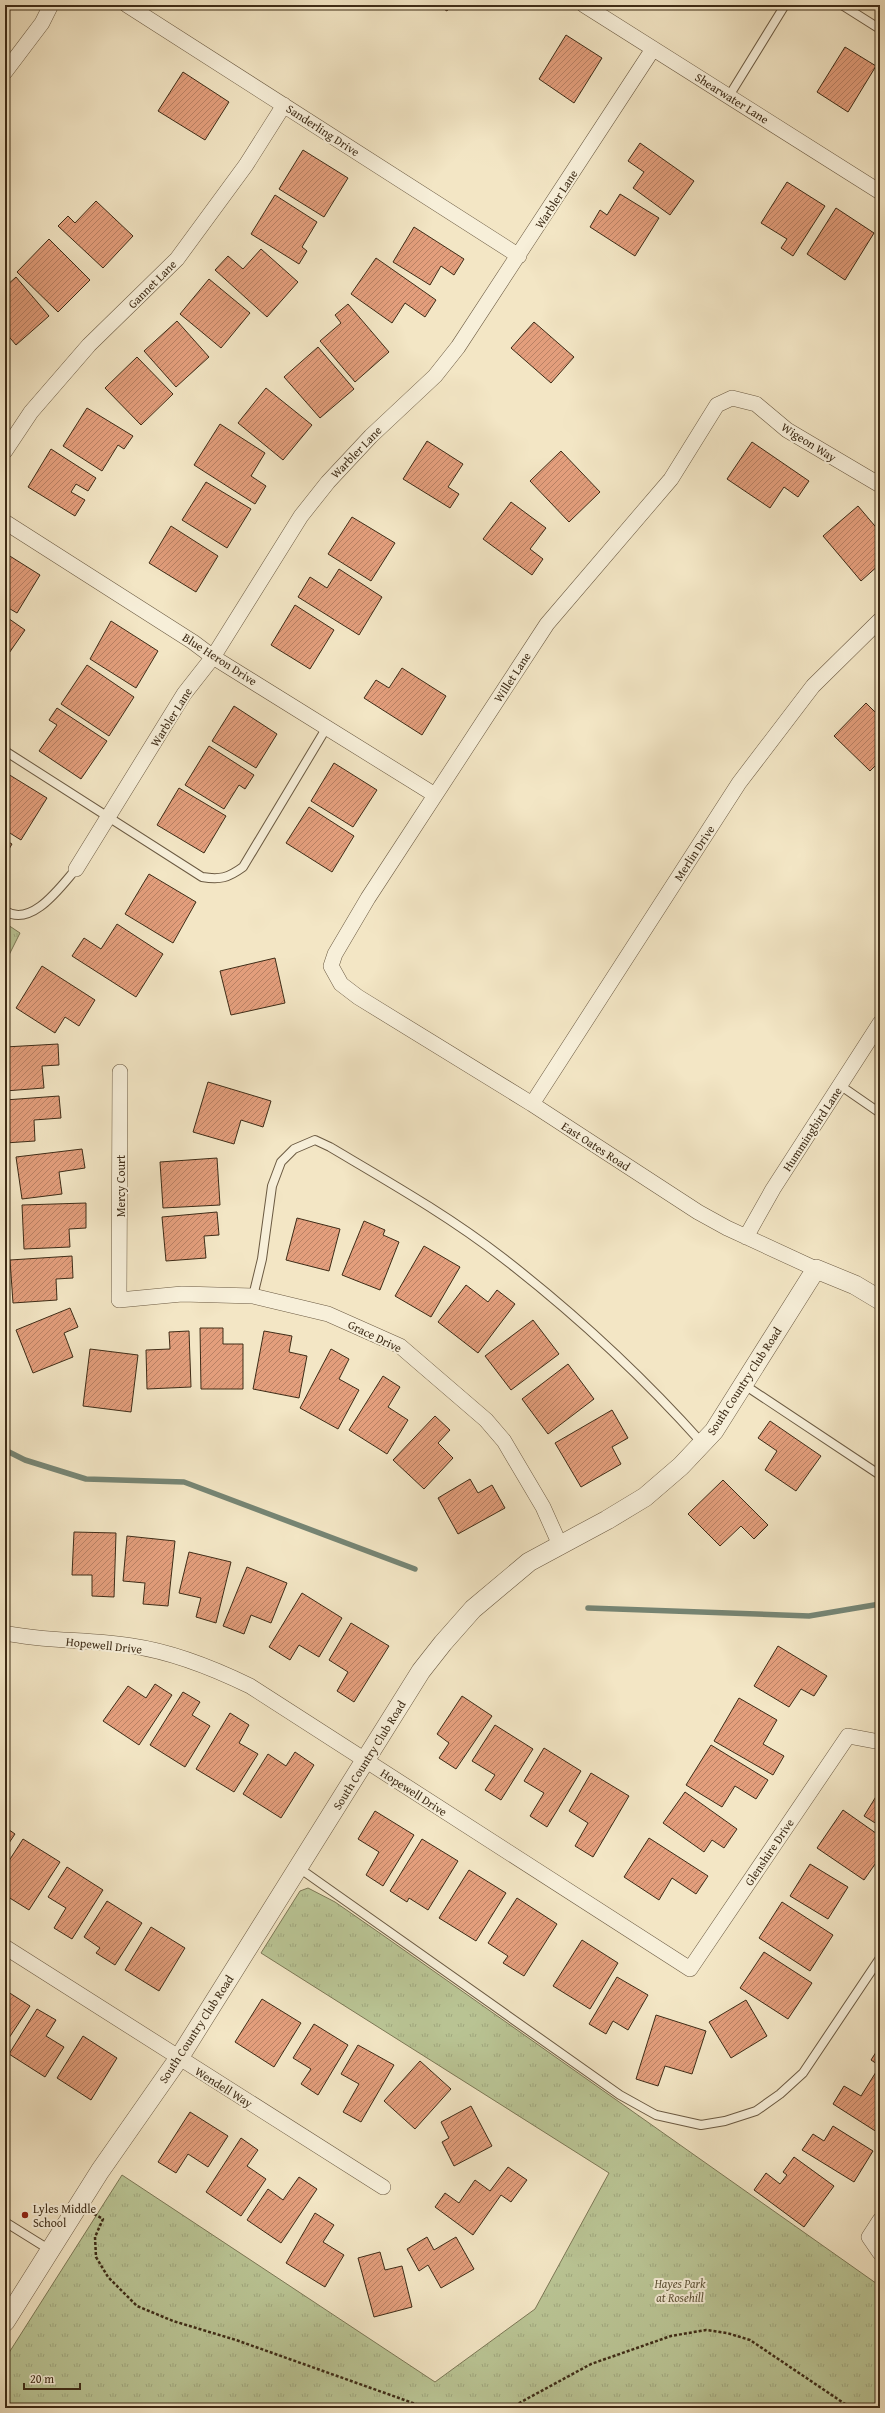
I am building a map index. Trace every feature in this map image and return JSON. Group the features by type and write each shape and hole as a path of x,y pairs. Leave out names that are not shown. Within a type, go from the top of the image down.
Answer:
{"street":[{"path":"5,72 42,24 51,5"},
{"name":"Sanderling Drive","path":"127,5 520,256"},
{"name":"Shearwater Lane","path":"584,5 880,192"},
{"name":"Warbler Lane","path":"76,869 109,818 184,694 213,657 314,499 371,436 435,376 458,347 520,256 653,49"},
{"name":"Gannet Lane","path":"5,451 31,412 89,345 177,259 246,165 284,105"},
{"name":"Wigeon Way","path":"716,405 732,398 756,404 787,430 880,485"},
{"name":"Willet Lane","path":"331,966 335,954 350,928 547,624 671,478 716,405"},
{"name":"Blue Heron Drive","path":"5,522 213,657 435,795"},
{"name":"Merlin Drive","path":"532,1104 739,783 813,686 880,620"},
{"name":"East Oates Road","path":"331,966 341,984 358,997 532,1104 698,1212 746,1237 855,1285 880,1300"},
{"name":"Hummingbird Lane","path":"746,1237 773,1189 841,1086 880,1023"},
{"name":"Mercy Court","path":"119,1300 120,1072"},
{"name":"South Country Club Road","path":"5,2322 78,2206 179,2058 421,1671 443,1642 473,1609 529,1562 645,1497 681,1466 714,1431 816,1269"},
{"name":"Grace Drive","path":"119,1300 182,1294 253,1296 328,1314 400,1346 486,1420 504,1441 543,1507 560,1545"},
{"name":"Hopewell Drive","path":"5,1633 53,1640 132,1646 213,1668 250,1686 690,1969"},
{"name":"Glenshire Drive","path":"690,1969 848,1736 880,1742"},
{"name":"Wendell Way","path":"5,1947 383,2187"},
{"path":"880,2220 869,2237 880,2254"}],"lane":[{"path":"729,96 785,5"},
{"path":"842,5 880,29"},
{"path":"5,751 202,877 218,880 230,877 243,867 327,727"},
{"path":"5,911 10,914 25,914 39,909 76,869"},
{"path":"841,1086 880,1113"},
{"path":"253,1296 262,1259 272,1186 281,1162 294,1149 316,1140 330,1146 424,1203 502,1258 560,1305 660,1396 702,1443"},
{"path":"743,1384 880,1475"},
{"path":"298,1868 620,2095 656,2115 701,2125 725,2121 756,2111 780,2094 803,2073 880,1958"},
{"path":"5,2222 50,2250"}],"path":[{"path":"78,2206 103,2219 95,2238 96,2257 108,2277 137,2306 172,2321 236,2340 427,2408"},
{"path":"510,2408 591,2364 671,2336 706,2330 727,2333 750,2340 774,2354 851,2408"}],"green space":[{"path":"5,923 20,933 5,963"},
{"name":"Hayes Park at Rosehill","path":"308,1888 335,1902 384,1936 880,2286 880,2408 5,2408 5,2359 122,2175 435,2382 535,2309 609,2173 261,1953 300,1891"}],"building":[{"path":"437,5 451,5 447,11"},
{"path":"566,35 602,58 574,103 539,79"},
{"path":"845,47 876,66 848,112 817,92"},
{"path":"183,72 229,102 205,140 158,111"},
{"path":"640,143 694,181 670,215 633,188 644,172 628,161"},
{"path":"303,150 348,178 324,217 279,189"},
{"path":"787,182 825,206 793,256 781,248 787,239 761,223"},
{"path":"620,194 659,218 635,256 590,227 600,210 607,215"},
{"path":"275,195 317,222 302,247 307,251 299,264 251,234"},
{"path":"96,201 133,236 103,268 58,226 68,216 75,223"},
{"path":"836,208 874,233 845,280 807,254"},
{"path":"414,227 464,259 454,275 441,266 430,285 393,262"},
{"path":"49,239 90,280 58,312 17,272"},
{"path":"261,249 298,282 267,317 215,270 228,256 243,269"},
{"path":"376,258 436,300 425,317 405,303 392,323 351,294"},
{"path":"16,277 49,316 16,345 5,332 5,287"},
{"path":"209,279 250,313 221,348 180,314"},
{"path":"348,304 389,352 355,382 320,341 341,323 335,315"},
{"path":"177,321 209,357 176,387 144,351"},
{"path":"534,322 574,357 551,383 511,348"},
{"path":"318,347 354,389 320,418 284,377"},
{"path":"137,357 173,394 141,425 105,388"},
{"path":"266,388 312,425 283,460 238,423"},
{"path":"87,408 133,436 124,449 118,445 102,471 63,446"},
{"path":"220,424 265,453 251,476 266,486 255,504 194,465"},
{"path":"427,441 463,464 448,487 459,494 450,508 403,479"},
{"path":"752,442 809,481 798,497 784,487 770,508 727,479"},
{"path":"51,449 96,478 88,491 76,484 71,492 85,500 75,516 28,487"},
{"path":"561,451 600,492 569,522 530,481"},
{"path":"206,482 251,509 227,548 182,520"},
{"path":"511,502 546,528 530,549 543,559 532,575 483,539"},
{"path":"858,506 880,532 880,564 861,581 823,536"},
{"path":"352,517 395,543 371,581 328,554"},
{"path":"171,526 218,556 196,592 149,563"},
{"path":"5,553 40,575 17,613 5,606"},
{"path":"339,569 382,597 359,635 298,597 310,577 327,588"},
{"path":"295,605 334,630 310,669 271,645"},
{"path":"5,616 25,630 5,659"},
{"path":"111,621 158,651 136,688 90,659"},
{"path":"87,665 134,697 109,736 61,704"},
{"path":"402,668 446,696 422,735 364,698 376,680 389,688"},
{"path":"866,703 880,717 880,761 870,771 834,736"},
{"path":"234,706 277,734 256,768 212,741"},
{"path":"57,708 107,741 81,779 39,751 57,725 49,720"},
{"path":"209,746 254,775 245,789 239,785 224,809 185,785"},
{"path":"334,763 377,790 353,827 311,801"},
{"path":"8,774 47,798 21,840 5,830 5,778"},
{"path":"179,788 226,816 204,853 157,825"},
{"path":"309,807 354,836 332,872 286,843"},
{"path":"5,840 12,844 5,856"},
{"path":"149,874 196,902 173,943 125,914"},
{"path":"117,924 163,954 136,997 72,956 84,938 101,949"},
{"path":"275,958 285,1003 231,1015 220,971"},
{"path":"42,966 95,1000 79,1026 65,1017 55,1033 16,1008"},
{"path":"58,1044 59,1065 42,1066 44,1088 5,1091 5,1047"},
{"path":"208,1082 271,1101 263,1127 241,1120 234,1144 193,1132"},
{"path":"59,1096 61,1118 34,1120 35,1141 5,1143 5,1100"},
{"path":"82,1149 85,1168 59,1172 62,1194 22,1199 16,1157"},
{"path":"217,1158 220,1205 163,1208 160,1162"},
{"path":"86,1203 86,1228 69,1229 70,1247 24,1249 22,1205"},
{"path":"217,1212 219,1235 204,1236 206,1258 166,1261 162,1217"},
{"path":"297,1218 340,1229 329,1271 286,1260"},
{"path":"364,1221 385,1230 383,1235 399,1242 380,1290 342,1275"},
{"path":"424,1246 460,1267 431,1317 395,1296"},
{"path":"72,1256 73,1278 56,1279 57,1300 13,1303 10,1260"},
{"path":"466,1285 488,1302 497,1290 515,1304 478,1353 438,1322"},
{"path":"70,1308 78,1327 64,1333 73,1357 33,1373 16,1330"},
{"path":"533,1320 559,1354 511,1390 485,1356"},
{"path":"200,1328 223,1328 223,1344 243,1344 243,1389 201,1389"},
{"path":"189,1331 191,1387 147,1389 146,1350 170,1349 169,1332"},
{"path":"264,1331 292,1336 289,1352 307,1356 299,1398 253,1389"},
{"path":"90,1349 138,1355 131,1412 83,1406"},
{"path":"331,1349 349,1359 339,1379 359,1390 338,1429 300,1408"},
{"path":"568,1364 594,1399 548,1434 522,1399"},
{"path":"383,1376 400,1387 388,1407 408,1420 387,1454 349,1430"},
{"path":"612,1410 628,1438 612,1447 621,1464 581,1487 555,1443"},
{"path":"435,1416 450,1430 438,1443 453,1458 424,1489 393,1460"},
{"path":"770,1421 821,1456 796,1491 765,1470 777,1451 758,1438"},
{"path":"470,1479 478,1493 492,1485 505,1508 458,1534 438,1498"},
{"path":"723,1480 768,1525 754,1539 741,1526 720,1546 688,1514"},
{"path":"74,1532 116,1533 114,1597 92,1596 92,1575 72,1575"},
{"path":"127,1536 175,1541 168,1606 143,1604 145,1583 123,1581"},
{"path":"189,1552 231,1562 216,1623 196,1617 201,1598 179,1593"},
{"path":"247,1567 287,1583 271,1623 251,1615 244,1634 223,1626"},
{"path":"302,1593 342,1618 319,1657 299,1645 290,1660 269,1647"},
{"path":"351,1623 389,1646 354,1702 337,1691 348,1672 329,1660"},
{"path":"778,1646 827,1676 814,1696 801,1689 789,1707 754,1686"},
{"path":"155,1684 172,1695 139,1745 103,1721 128,1686 146,1698"},
{"path":"183,1692 200,1702 192,1715 210,1726 185,1767 150,1745"},
{"path":"462,1696 492,1716 456,1769 439,1758 449,1743 437,1734"},
{"path":"739,1698 777,1720 763,1744 784,1756 773,1775 714,1741"},
{"path":"230,1713 249,1725 239,1743 258,1754 234,1792 196,1769"},
{"path":"495,1725 533,1749 501,1800 485,1790 495,1775 472,1761"},
{"path":"711,1745 768,1780 756,1799 735,1786 722,1807 686,1785"},
{"path":"544,1748 581,1771 547,1827 530,1816 544,1793 524,1781"},
{"path":"295,1752 314,1765 281,1818 243,1794 268,1754 286,1766"},
{"path":"591,1773 629,1796 593,1857 575,1846 588,1823 569,1811"},
{"path":"880,1790 880,1826 864,1816"},
{"path":"685,1792 737,1829 724,1848 712,1840 704,1852 663,1823"},
{"path":"843,1810 880,1836 880,1857 864,1880 817,1848"},
{"path":"375,1811 414,1835 383,1886 366,1875 379,1852 358,1839"},
{"path":"5,1827 15,1834 5,1849"},
{"path":"649,1838 708,1876 696,1894 672,1878 659,1900 624,1877"},
{"path":"23,1839 60,1862 29,1910 5,1895 5,1867"},
{"path":"422,1839 458,1861 428,1910 409,1898 407,1902 390,1891"},
{"path":"810,1864 848,1887 828,1919 790,1896"},
{"path":"67,1867 103,1890 72,1939 54,1928 66,1908 48,1897"},
{"path":"469,1870 506,1893 476,1941 439,1918"},
{"path":"517,1898 557,1924 524,1976 503,1963 508,1956 488,1943"},
{"path":"107,1901 142,1923 115,1965 96,1953 100,1948 84,1937"},
{"path":"782,1902 833,1935 810,1971 759,1938"},
{"path":"151,1927 185,1948 159,1991 125,1970"},
{"path":"582,1940 618,1963 590,2009 553,1986"},
{"path":"764,1952 812,1983 788,2019 740,1988"},
{"path":"617,1977 648,1995 628,2030 613,2021 606,2034 589,2024"},
{"path":"5,1990 30,2006 5,2044"},
{"path":"262,1999 301,2023 274,2067 235,2042"},
{"path":"746,2000 767,2036 731,2058 709,2022"},
{"path":"37,2009 56,2020 46,2036 64,2047 45,2077 9,2054"},
{"path":"656,2015 706,2031 692,2074 665,2066 658,2086 636,2079"},
{"path":"314,2024 348,2045 318,2095 301,2084 311,2069 293,2058"},
{"path":"83,2036 117,2058 91,2100 57,2078"},
{"path":"358,2045 394,2065 361,2122 343,2112 359,2084 341,2074"},
{"path":"880,2046 880,2066 871,2060"},
{"path":"420,2061 451,2089 415,2129 384,2101"},
{"path":"876,2072 880,2075 880,2134 833,2104 844,2086 861,2096"},
{"path":"471,2106 492,2146 454,2166 442,2142 449,2138 441,2122"},
{"path":"190,2112 228,2136 208,2167 188,2154 176,2173 158,2162"},
{"path":"833,2126 873,2151 854,2182 802,2150 813,2134 824,2141"},
{"path":"241,2138 258,2150 247,2166 266,2179 241,2216 206,2192"},
{"path":"794,2157 834,2186 804,2227 754,2190 766,2173 780,2184 787,2175 783,2172"},
{"path":"508,2167 527,2180 511,2202 501,2195 473,2235 435,2207 445,2193 459,2203 475,2180 490,2191"},
{"path":"299,2177 317,2189 281,2243 247,2220 268,2189 283,2200"},
{"path":"315,2213 334,2225 323,2242 344,2255 325,2287 286,2263"},
{"path":"427,2237 434,2250 456,2237 474,2269 441,2288 428,2265 419,2271 407,2249"},
{"path":"380,2252 385,2270 402,2266 412,2307 374,2317 358,2258"}],"waterway":[{"path":"5,1450 25,1460 86,1479 184,1482 415,1569"},
{"path":"588,1608 809,1616 880,1604"}],"place":[{"name":"Lyles Middle School","path":"25,2215"}]}
